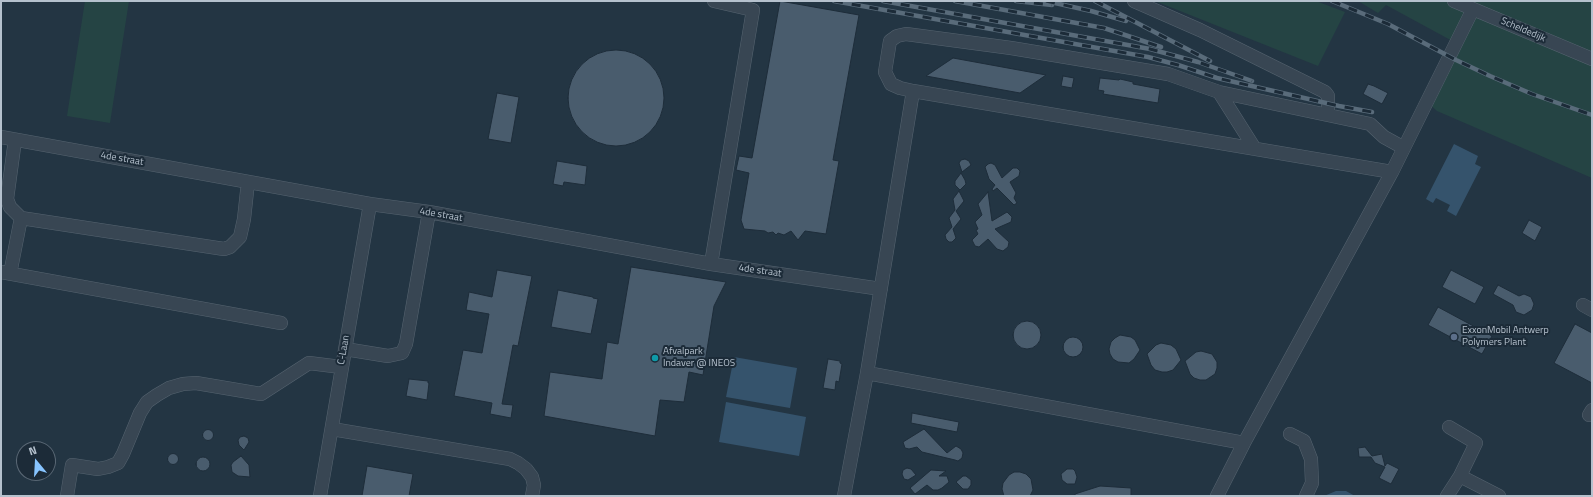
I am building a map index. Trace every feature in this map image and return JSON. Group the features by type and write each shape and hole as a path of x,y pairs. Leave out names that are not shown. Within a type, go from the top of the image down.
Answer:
{"street":[{"path":"711,264 752,10 714,1"},
{"path":"1134,1 1200,30 1325,92 1328,96 1328,115"},
{"name":"Scheldedijk","path":"1454,1 1592,59"},
{"path":"1217,496 1244,443 1392,172 1473,9"},
{"path":"1392,172 900,88 891,84 884,72 890,41 897,36 906,34 1011,48 1168,74 1219,92 1370,124 1384,137 1404,148"},
{"path":"844,496 867,373 913,91"},
{"path":"1219,92 1255,149"},
{"name":"4de straat","path":"1,137 370,204 429,212 711,264 881,289"},
{"path":"15,140 7,199 10,207 21,218 224,249 230,247 240,237 244,219 248,182"},
{"name":"C-Laan","path":"320,496 370,204"},
{"path":"345,349 388,356 402,353 406,344 429,212"},
{"path":"21,218 6,273 281,323"},
{"path":"66,496 72,465 98,468 108,467 118,463 140,413 147,402 169,388 196,382 261,394 309,363 341,367"},
{"path":"867,373 1244,443"},
{"path":"1447,496 1460,476 1476,443 1449,428"},
{"path":"332,429 510,460 518,463 526,469 532,477 534,485 532,496"},
{"path":"1290,434 1304,441 1311,459 1312,483 1306,496"},
{"path":"1460,476 1498,496"}],"green space":[{"path":"85,1 129,1 110,123 67,116"},
{"path":"1155,1 1316,1 1345,12 1318,66"},
{"path":"1358,1 1592,1 1592,178 1437,111 1427,102 1456,43 1386,5 1378,13"}],"water":[{"path":"1454,144 1478,156 1475,164 1481,167 1456,216 1447,211 1450,205 1436,198 1433,203 1426,199"},
{"path":"734,357 797,368 790,408 726,397"},
{"path":"726,402 806,417 799,456 719,442"},
{"path":"1336,491 1346,491 1355,496 1324,496"}],"building":[{"path":"780,1 859,15 833,160 839,161 826,234 805,231 798,240 791,231 784,235 778,233 776,235 773,232 768,233 765,231 744,229 741,220 749,173 736,170 739,156 752,158"},
{"path":"616,50 634,53 650,64 661,80 664,98 661,116 650,132 634,143 616,146 598,143 582,132 571,116 568,98 571,80 582,64 598,53"},
{"path":"953,58 1046,75 1020,93 926,76"},
{"path":"1063,76 1074,78 1072,88 1061,86"},
{"path":"1100,78 1120,79 1133,82 1133,84 1160,89 1158,103 1103,94 1104,91 1098,90"},
{"path":"1368,84 1388,93 1382,104 1363,94"},
{"path":"497,93 519,97 511,143 488,139"},
{"path":"965,159 969,161 971,165 962,172 959,163 961,160"},
{"path":"557,161 587,166 585,185 564,182 563,186 553,184"},
{"path":"991,163 995,165 1002,178 1013,168 1017,168 1020,171 1019,176 1010,182 1016,193 1014,198 1017,203 1014,205 997,188 993,191 992,189 995,185 989,179 985,167"},
{"path":"961,173 966,184 960,190 955,185 955,181"},
{"path":"959,191 964,201 956,211 961,219 953,229 956,238 952,242 949,242 945,235 952,227 949,218 955,210 953,199"},
{"path":"988,192 992,221 1007,212 1012,217 1011,222 995,229 1009,242 1008,247 1003,251 997,249 988,239 979,247 975,246 972,240 978,234 976,230 978,229 975,222 982,215 978,204"},
{"path":"1529,220 1542,227 1535,241 1522,233"},
{"name":"Afvalpark Indaver @ INEOS","path":"631,267 726,282 714,306 703,375 689,372 684,402 660,400 655,436 544,416 550,372 602,379 607,342 618,344"},
{"path":"497,270 532,276 518,346 513,345 502,404 513,405 511,418 490,414 492,403 454,396 463,350 482,353 489,314 466,310 469,292 492,297"},
{"path":"1451,270 1484,287 1475,304 1442,287"},
{"path":"1498,285 1519,296 1524,294 1531,297 1534,304 1532,310 1524,315 1516,312 1513,305 1493,294"},
{"path":"558,290 598,299 591,334 551,327"},
{"path":"1438,307 1492,336 1482,354 1428,325"},
{"path":"1027,321 1037,325 1041,335 1037,345 1027,349 1017,345 1013,335 1017,325"},
{"path":"1575,324 1592,333 1592,383 1554,363"},
{"path":"1120,335 1131,337 1135,340 1140,350 1134,359 1129,363 1118,362 1113,359 1110,354 1109,349 1111,342"},
{"path":"1073,337 1080,340 1083,347 1080,354 1073,357 1066,354 1063,347 1066,340"},
{"path":"1161,343 1171,345 1176,349 1181,360 1173,370 1167,372 1155,370 1151,365 1147,354 1156,345"},
{"path":"1201,351 1212,354 1217,362 1215,374 1206,380 1194,378 1190,374 1185,361 1196,352"},
{"path":"828,359 840,361 842,364 839,382 836,381 835,390 823,388"},
{"path":"409,379 428,381 427,400 406,396"},
{"path":"912,413 959,422 957,432 911,423"},
{"path":"208,429 212,431 214,435 212,439 208,441 204,439 202,435 204,431"},
{"path":"924,429 947,453 956,446 961,449 963,453 962,458 958,461 922,452 917,447 909,449 905,448 903,442"},
{"path":"244,436 248,438 249,442 244,450 239,445 238,440 240,437"},
{"path":"1365,447 1372,456 1382,454 1385,466 1387,463 1399,469 1391,484 1379,478 1385,467 1375,463 1371,457 1359,457 1358,448"},
{"path":"173,453 177,455 179,459 177,463 173,465 169,463 167,459 169,455"},
{"path":"241,456 249,465 250,477 238,476 232,472 231,465"},
{"path":"203,457 208,459 210,464 208,469 203,471 198,469 196,464 198,459"},
{"path":"367,466 413,474 409,496 362,496"},
{"path":"907,468 911,469 916,475 908,480 904,479 902,474 903,470"},
{"path":"1067,469 1073,469 1075,471 1077,477 1075,484 1067,484 1062,480 1061,474"},
{"path":"931,470 946,471 939,476 947,476 949,482 938,490 933,490 927,485 915,494 910,488"},
{"path":"1014,472 1026,474 1031,479 1033,490 1030,496 1004,496 1002,489 1003,483 1009,475"},
{"path":"963,476 966,476 971,480 971,485 968,489 963,489 956,482"},
{"path":"1100,486 1131,488 1131,496 1075,496 1075,494"}],"railway":[{"path":"834,1 1148,57 1217,78 1339,106 1372,112"},
{"path":"883,1 1150,49 1198,62 1252,81"},
{"path":"955,1 1104,28 1161,47"},
{"path":"1016,1 1052,5"},
{"path":"1046,1 1091,11 1126,21"},
{"path":"1095,1 1210,61"},
{"path":"1332,1 1388,24 1490,76 1532,94 1592,115"}],"place":[{"name":"ExxonMobil Antwerp Polymers Plant","path":"1454,337"},
{"name":"Afvalpark Indaver @ INEOS","path":"655,358"}]}
